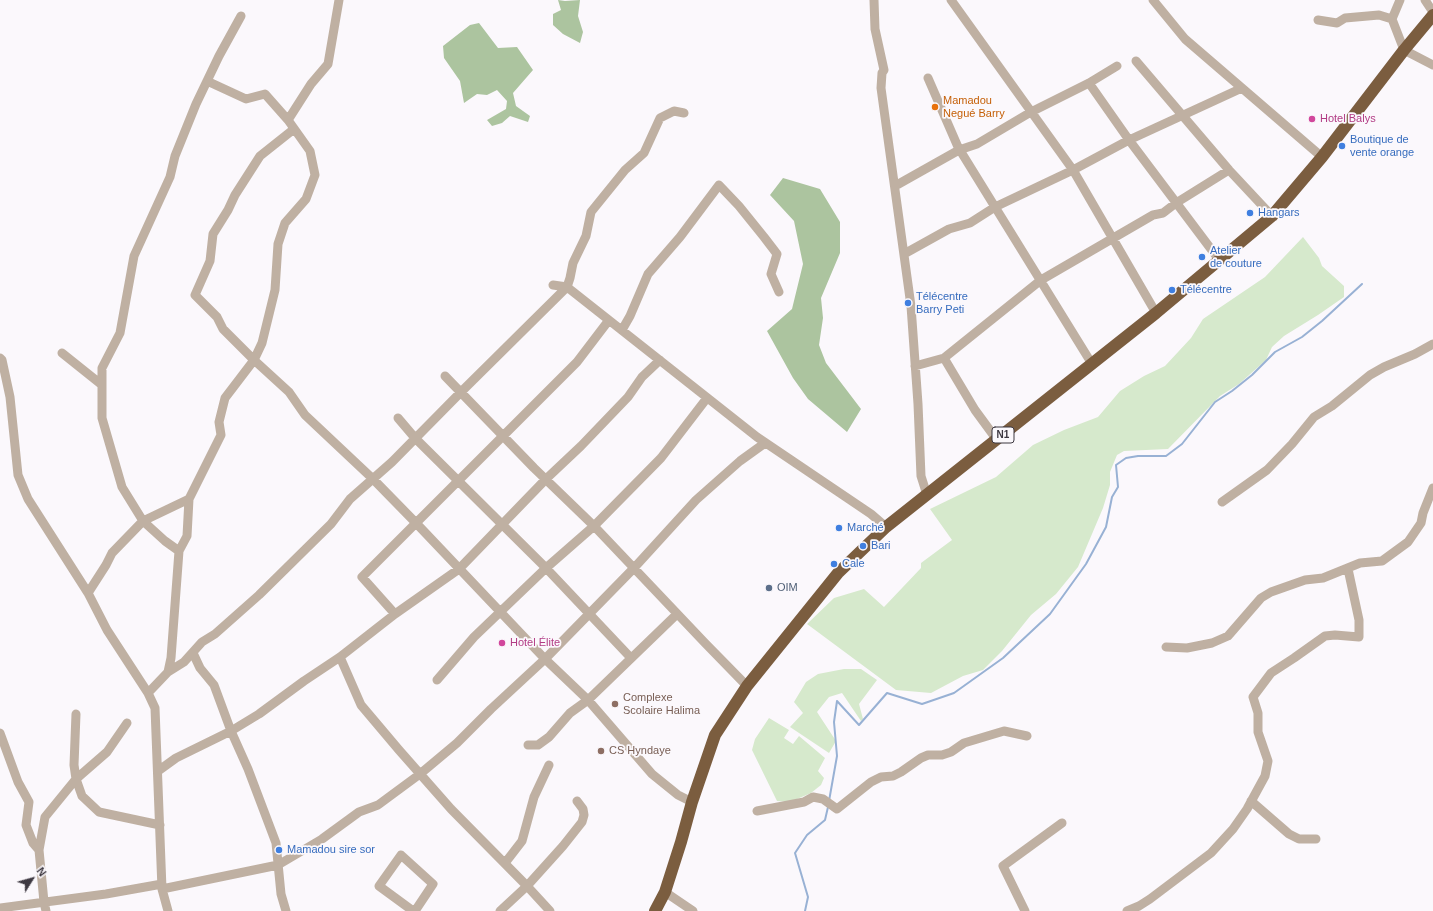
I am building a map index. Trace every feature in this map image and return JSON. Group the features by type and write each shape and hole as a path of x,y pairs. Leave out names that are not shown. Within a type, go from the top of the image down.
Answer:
{"highway":[{"name":"N1","path":"655,911 665,892 692,802 715,735 748,686 838,573 886,528 1156,313 1272,216 1322,157 1433,14"}],"street":[{"path":"288,120 311,84 328,64 339,0"},
{"path":"874,0 875,29 884,70 882,73 881,88 911,306 921,476 927,495"},
{"path":"1153,0 1185,39 1322,157"},
{"path":"1400,0 1392,19 1404,50 1433,65"},
{"path":"1425,0 1433,14"},
{"path":"955,2 1073,170 1156,313"},
{"path":"1318,20 1337,23 1345,18 1379,15 1392,19"},
{"path":"179,551 165,541 143,521 122,487 102,418 102,368 120,333 134,256 170,177 175,156 207,81 241,16"},
{"path":"1136,61 1229,170 1272,216"},
{"path":"895,186 959,150 977,144 1031,112 1090,83 1117,66"},
{"path":"928,78 959,150 1092,364"},
{"path":"168,672 179,551 187,536 189,499 221,435 219,422 225,398 254,360 262,343 275,290 278,244 285,223 306,199 315,175 310,151 288,120 266,94 246,98 207,81"},
{"path":"1090,83 1129,140 1220,261"},
{"path":"904,254 949,229 970,223 995,207 1073,170 1129,140 1242,88"},
{"path":"148,693 168,672 184,662 202,642 215,634 259,595 331,524 350,499 392,462 460,392 567,287 573,263 586,236 592,212 605,197 612,185 644,153 660,118 674,111 684,114"},
{"path":"294,129 260,156 235,195 228,210 213,234 210,261 195,295 217,316 223,329 289,392 305,415 416,522 545,659 588,700 652,774 678,795 692,802"},
{"path":"915,366 944,358 1041,280 1153,214 1163,213 1176,203 1229,170"},
{"path":"622,330 630,316 648,274 680,237 719,185 739,206 777,254 770,274 779,292"},
{"path":"553,285 567,287 765,443 871,514 886,528"},
{"path":"395,614 362,577 416,522 504,437 577,362 609,320"},
{"path":"1222,502 1267,470 1292,444 1314,417 1332,406 1370,375 1433,344"},
{"path":"62,353 102,385"},
{"path":"0,358 2,360 10,397 18,475 28,499 88,593 107,630 148,693 155,708 162,886 168,911"},
{"path":"944,358 975,410 997,440"},
{"path":"158,771 176,758 231,731 259,714 340,657 395,614 459,569 546,479 581,446 628,397 642,377 660,360"},
{"path":"445,376 594,526 677,614 748,686"},
{"path":"437,680 474,637 546,568 594,526 661,458 707,398"},
{"path":"398,418 415,438 546,568 631,658"},
{"path":"0,908 162,886 278,865 322,839 359,812 378,804 420,774 457,743 545,659 634,568 696,500 740,461 765,443"},
{"path":"1166,647 1187,648 1212,643 1228,636 1261,598 1272,592 1305,580 1323,578 1360,563 1382,561 1408,542 1422,523 1423,513 1433,488"},
{"path":"88,593 106,566 112,553 143,521 189,499"},
{"path":"1127,911 1150,899 1211,853 1234,828 1251,801 1265,776 1268,760 1258,732 1258,714 1253,697 1271,673 1325,636 1336,635 1360,637 1359,620 1348,569"},
{"path":"528,745 538,745 542,742 570,713 588,700 677,614"},
{"path":"193,653 200,668 214,685 276,843 281,894 286,911"},
{"path":"340,657 361,705 451,809 550,911"},
{"path":"76,714 74,765 76,779 82,796 99,812 160,826"},
{"path":"46,911 39,850 44,817 76,779 107,752 127,723"},
{"path":"757,811 804,802 813,797 823,799 837,809 876,779 897,774 921,758 942,755 950,752 964,742 1004,731 1027,736"},
{"path":"0,733 18,782 29,802 26,825 33,843 39,850"},
{"path":"505,863 522,841 534,797 549,765"},
{"path":"500,911 527,886 563,846 582,822 584,815 583,809 576,801"},
{"path":"1251,801 1289,834 1299,839 1316,839"},
{"path":"1024,911 1003,866 1062,823"},
{"path":"402,855 433,884 414,911 379,886 402,855"},
{"path":"665,892 693,911"}],"green space":[{"path":"558,0 580,0 578,16 583,32 580,43 563,34 553,25 553,14 561,10"},
{"path":"479,23 498,48 517,47 533,70 513,93 516,106 530,116 528,122 510,116 502,123 492,126 487,120 506,109 507,101 497,90 487,95 477,94 464,103 460,81 444,58 443,46 470,25"},
{"path":"783,178 820,189 840,222 840,253 821,298 823,318 819,345 826,363 861,409 847,432 808,399 793,378 767,331 792,309 803,264 794,221 770,195"},
{"path":"1303,237 1319,258 1322,266 1344,286 1344,297 1284,336 1272,347 1266,360 1239,384 1220,396 1168,449 1124,451 1117,455 1110,472 1110,485 1103,508 1078,567 1056,594 1031,615 1002,651 983,670 963,676 931,693 896,690 807,624 834,598 864,589 884,607 921,568 921,563 952,540 930,509 996,477 1033,445 1064,430 1098,417 1120,391 1144,376 1165,366 1191,338 1203,319 1265,277"},
{"path":"844,669 861,669 877,680 859,704 863,719 861,721 842,693 829,697 817,712 836,741 829,753 790,727 803,713 794,702 806,682 818,674"},
{"path":"769,718 789,730 784,738 793,744 799,736 825,758 818,771 824,778 821,785 811,793 790,802 777,801 752,750 755,739"}],"waterway":[{"path":"829,801 837,756 834,722 837,701 859,725 887,693 922,704 954,693 1003,658 1050,614 1086,564 1106,527 1112,497 1118,487 1116,465 1126,458 1138,456 1166,456 1182,444 1215,402 1252,375 1275,352 1302,337 1322,321 1362,284"},
{"path":"805,911 808,897 795,853 807,835 825,820 828,807"}],"place":[{"name":"Mamadou Negué Barry","path":"935,107"},
{"name":"Hotel Balys","path":"1312,119"},
{"name":"Boutique de vente orange","path":"1342,146"},
{"name":"Hangars","path":"1250,213"},
{"name":"Atelier de couture","path":"1202,257"},
{"name":"Télécentre","path":"1172,290"},
{"name":"Télécentre Barry Peti","path":"908,303"},
{"name":"Marché","path":"839,528"},
{"name":"Bari","path":"863,546"},
{"name":"Cale","path":"834,564"},
{"name":"OIM","path":"769,588"},
{"name":"Hotel Élite","path":"502,643"},
{"name":"Complexe Scolaire Halima","path":"615,704"},
{"name":"CS Hyndaye","path":"601,751"},
{"name":"Mamadou sire sor","path":"279,850"}]}
